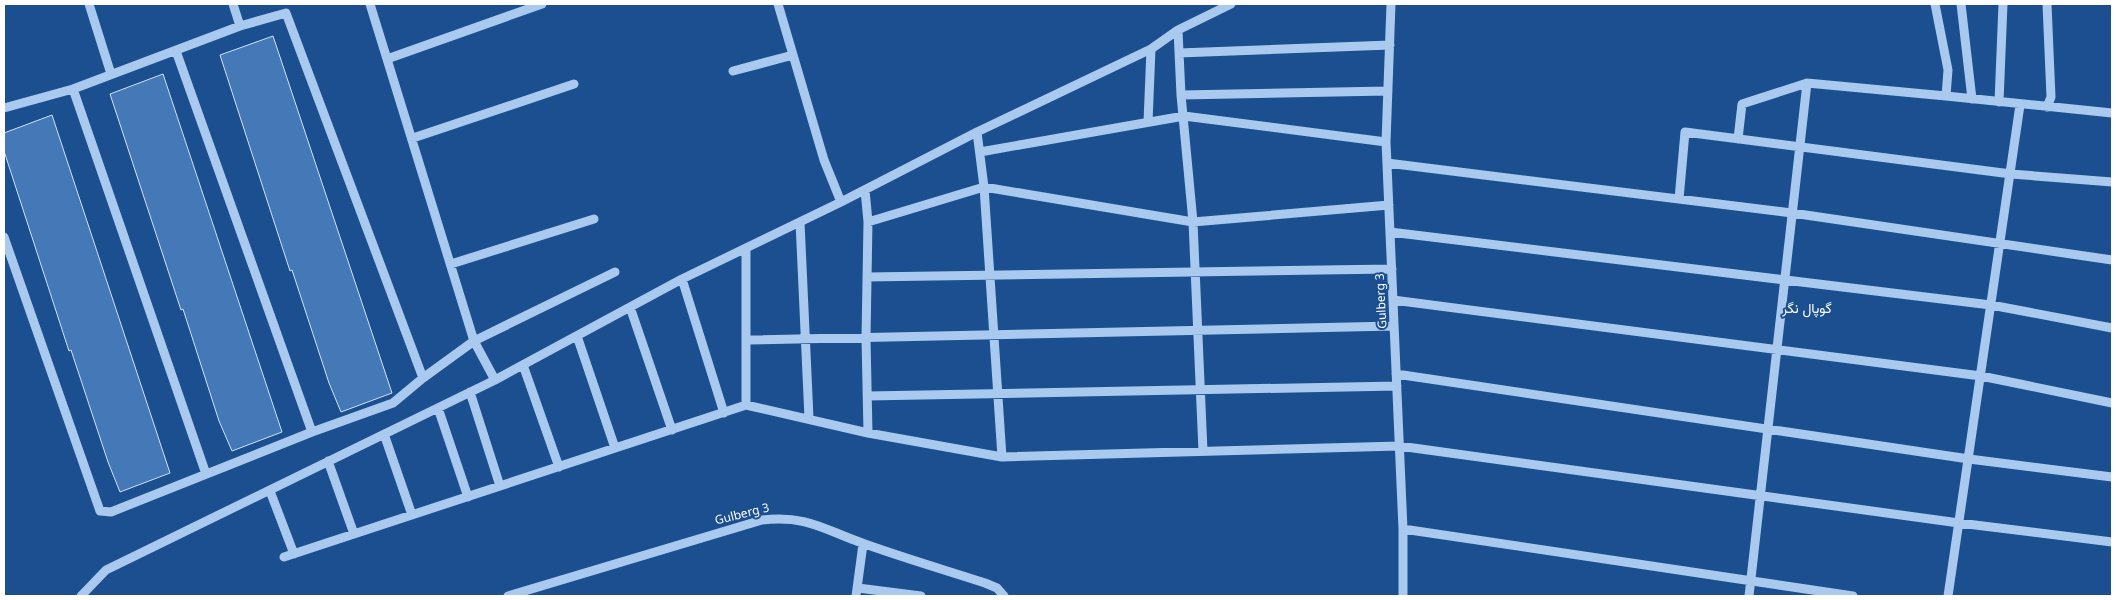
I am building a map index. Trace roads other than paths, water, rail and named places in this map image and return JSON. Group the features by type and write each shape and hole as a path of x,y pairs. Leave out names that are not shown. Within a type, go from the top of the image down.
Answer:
{"street":[{"path":"89,4 111,74"},
{"path":"233,4 240,26"},
{"path":"370,4 413,138 474,341 495,380"},
{"path":"387,59 542,4"},
{"path":"778,4 824,160 841,202"},
{"path":"81,596 106,570 495,380 682,279 841,202 977,132 1151,49 1178,30 1232,4"},
{"name":"Gulberg 3","path":"1391,4 1386,142 1403,529 1403,596"},
{"path":"1935,4 1948,70 1946,96"},
{"path":"1962,4 1972,99"},
{"path":"1999,102 2003,4"},
{"path":"2047,4 2051,98 2047,107"},
{"path":"4,108 72,89 176,52 240,26 286,14 423,378"},
{"path":"1178,30 1181,95 1193,222 1203,451"},
{"path":"1179,53 1390,45"},
{"path":"1148,122 1151,49"},
{"path":"176,52 312,432"},
{"path":"734,72 793,55"},
{"path":"1749,596 1807,83"},
{"path":"1738,139 1742,104 1807,83 2112,113"},
{"path":"413,138 574,84"},
{"path":"72,89 206,474"},
{"path":"1181,95 1388,91"},
{"path":"1948,596 2020,105"},
{"path":"980,152 1184,116 1386,142"},
{"path":"977,132 984,187 1002,457"},
{"path":"1679,199 1685,132 2011,174 2112,182"},
{"path":"1387,163 1792,213 2000,242 2112,260"},
{"path":"868,222 984,187 1193,222 1389,205"},
{"path":"865,190 868,222 866,338 868,433"},
{"path":"451,264 594,220"},
{"path":"800,222 809,418"},
{"path":"1390,232 1991,305 2112,328"},
{"path":"4,237 100,511 111,512 312,432 393,403 423,378 474,341 615,272"},
{"path":"746,248 746,406"},
{"path":"867,276 1392,269"},
{"path":"682,279 724,412"},
{"path":"1393,300 1981,376 2112,402"},
{"path":"630,307 672,430"},
{"path":"747,340 1394,326"},
{"path":"577,336 615,448"},
{"path":"523,365 559,467"},
{"path":"1396,374 1969,459 2112,477"},
{"path":"868,396 1397,386"},
{"path":"470,392 500,486"},
{"path":"284,557 746,406 809,418 868,433 1002,457 1399,446 1959,523 2112,542"},
{"path":"438,408 468,497"},
{"path":"384,434 412,516"},
{"path":"328,461 354,534"},
{"path":"270,491 294,554"},
{"name":"Gulberg 3","path":"508,596 522,594 762,520 792,518 816,523 863,544 985,583 997,588 1004,596"},
{"path":"1403,529 1853,596"},
{"path":"863,544 857,592 921,596"}],"district":[{"name":"گوپال نگر","path":"1807,308"}]}
